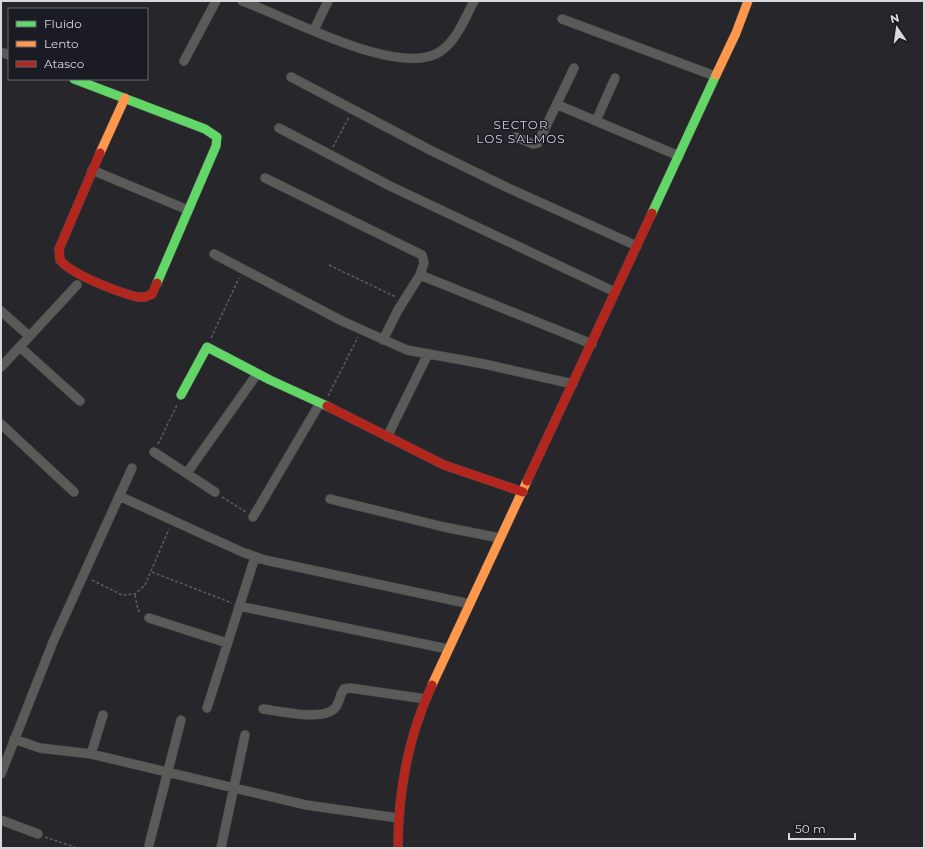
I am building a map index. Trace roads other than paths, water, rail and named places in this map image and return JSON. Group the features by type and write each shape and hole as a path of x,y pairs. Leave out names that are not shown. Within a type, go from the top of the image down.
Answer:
{"street":[{"path":"184,61 216,1"},
{"path":"242,1 383,56 404,59 431,57 445,48 459,30 474,1"},
{"path":"314,30 328,1"},
{"path":"398,848 398,818 401,785 412,736 426,699 736,33 748,1"},
{"path":"562,19 716,76"},
{"path":"516,137 533,144 538,143 558,105 574,68"},
{"path":"291,77 506,187 637,246"},
{"path":"596,121 615,78"},
{"path":"77,80 125,98 206,130 217,137 216,146 152,294 144,297 133,296 85,276 66,266 60,260 59,249 92,170 125,98"},
{"path":"558,105 679,156"},
{"path":"279,128 480,230 616,292"},
{"path":"92,170 188,210"},
{"path":"265,178 417,251 424,259 420,275 403,301 383,340"},
{"path":"214,254 362,330 407,350 484,364 573,384"},
{"path":"420,275 592,344"},
{"path":"1,367 77,285"},
{"path":"1,311 29,336"},
{"path":"20,346 80,402"},
{"path":"181,396 207,347 257,374 322,404 444,466 523,492"},
{"path":"387,437 428,354"},
{"path":"187,473 257,374"},
{"path":"253,516 322,404"},
{"path":"1,424 74,492"},
{"path":"154,452 215,492"},
{"path":"1,774 3,760 14,739 53,642 132,468"},
{"path":"118,496 255,557 307,570 470,604"},
{"path":"330,499 444,527 500,538"},
{"path":"207,708 255,557"},
{"path":"239,606 448,649"},
{"path":"149,618 227,643"},
{"path":"262,709 311,715 328,713 338,705 344,689 350,688 426,699"},
{"path":"91,754 103,715"},
{"path":"149,845 181,720"},
{"path":"221,848 245,735"},
{"path":"14,739 40,748 91,754 233,789 306,805 398,818"},
{"path":"1,820 38,834"}],"district":[{"name":"SECTOR LOS SALMOS","path":"521,131"}]}
